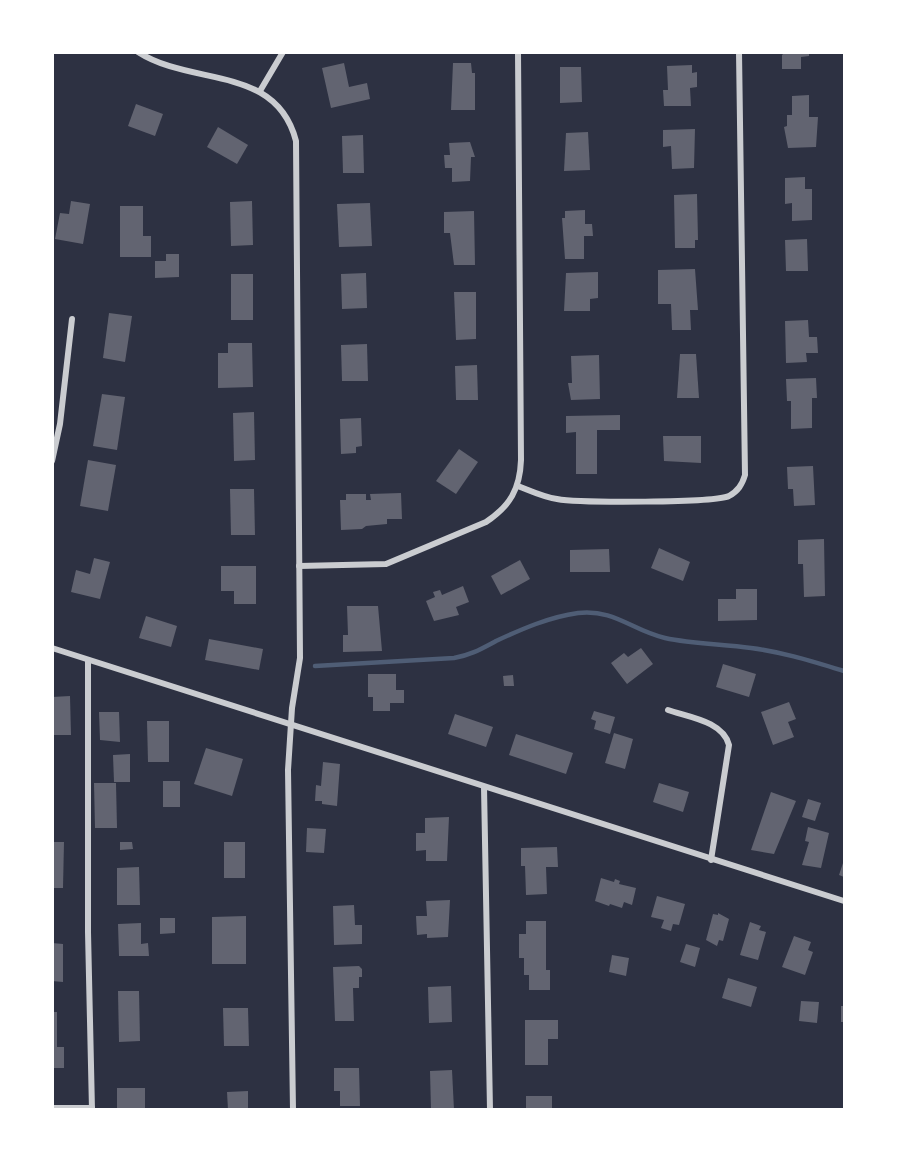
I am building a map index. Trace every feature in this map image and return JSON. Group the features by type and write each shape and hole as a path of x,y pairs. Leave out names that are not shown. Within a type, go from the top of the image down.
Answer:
{"street":[{"path":"138,52 164,65 260,91 285,113 296,141 300,658 290,725 288,770 293,1110"},
{"path":"260,91 283,52"},
{"path":"299,566 372,566 400,559 486,522 510,502 518,486 521,460 518,52"},
{"path":"518,486 559,500 716,500 728,497 736,491 745,475 740,52"},
{"path":"52,461 72,319"},
{"path":"52,648 844,902"},
{"path":"52,1108 92,1109 88,932 88,660"},
{"path":"668,710 713,725 727,737 729,744 711,860"},
{"path":"484,787 490,1110"}],"building":[{"path":"785,52 809,52 809,56 801,57 801,69 782,69 782,55"},
{"path":"344,63 349,87 367,83 370,99 331,108 322,68"},
{"path":"453,63 471,63 472,73 475,73 475,110 451,110"},
{"path":"692,65 692,73 697,72 697,87 690,88 691,106 664,106 663,90 668,90 667,66"},
{"path":"560,67 581,67 582,102 560,103"},
{"path":"809,95 809,117 818,117 816,147 788,148 784,127 787,126 787,115 792,115 792,96"},
{"path":"136,104 163,114 155,136 128,126"},
{"path":"218,127 248,145 237,164 207,147"},
{"path":"695,129 694,168 672,169 671,146 663,147 663,130"},
{"path":"588,132 590,170 564,171 566,133"},
{"path":"363,135 364,173 343,173 342,136"},
{"path":"470,142 475,157 471,157 470,181 452,182 452,168 445,168 444,155 450,155 449,143"},
{"path":"805,177 805,189 812,189 812,220 792,221 792,203 785,204 785,178"},
{"path":"697,194 698,240 695,240 695,248 675,248 674,195"},
{"path":"71,201 90,204 83,244 55,239 60,213 69,214"},
{"path":"252,201 253,245 231,246 230,202"},
{"path":"370,203 372,246 339,247 337,204"},
{"path":"120,206 143,206 143,236 151,236 151,257 120,257"},
{"path":"585,210 585,224 592,224 593,236 584,236 584,259 565,259 562,218 565,218 565,211"},
{"path":"474,211 475,265 454,265 450,233 444,233 444,212"},
{"path":"807,239 808,271 786,271 785,240"},
{"path":"166,254 179,254 179,277 155,278 155,261 166,261"},
{"path":"695,269 698,310 690,310 691,330 672,330 671,304 658,304 658,270"},
{"path":"598,272 598,298 590,299 590,311 564,311 566,273"},
{"path":"366,273 367,308 342,309 341,274"},
{"path":"231,274 253,274 253,320 231,320"},
{"path":"454,292 476,292 476,339 456,340"},
{"path":"109,313 132,316 125,362 103,358"},
{"path":"808,320 809,337 817,337 818,353 806,353 807,362 786,363 785,321"},
{"path":"228,343 252,343 253,387 218,388 218,353 228,353"},
{"path":"367,344 368,381 342,381 341,345"},
{"path":"680,354 696,354 699,398 677,398"},
{"path":"599,355 600,399 571,400 568,383 572,383 571,356"},
{"path":"477,365 478,400 456,400 455,366"},
{"path":"816,378 817,398 812,398 812,428 791,429 791,401 787,401 786,379"},
{"path":"102,394 125,397 117,450 93,446"},
{"path":"254,412 255,460 234,461 233,413"},
{"path":"620,415 620,430 597,430 597,474 576,474 576,432 566,433 566,416"},
{"path":"361,418 362,446 356,447 356,453 341,454 340,419"},
{"path":"663,436 701,436 701,463 664,461"},
{"path":"459,449 478,462 456,494 436,481"},
{"path":"88,460 116,465 108,511 80,506"},
{"path":"813,466 815,505 794,506 793,489 788,489 787,467"},
{"path":"230,489 254,489 255,535 231,535"},
{"path":"401,493 402,519 387,519 387,524 366,526 362,529 341,530 340,500 346,500 346,494 366,494 366,500 371,500 370,494"},
{"path":"824,539 825,596 804,597 803,564 798,564 798,540"},
{"path":"659,548 690,562 683,581 651,568"},
{"path":"609,549 610,572 570,572 570,550"},
{"path":"94,558 110,562 100,599 71,592 76,570 90,574"},
{"path":"520,560 530,579 501,595 491,576"},
{"path":"221,566 256,566 256,604 234,604 234,591 221,591"},
{"path":"463,586 469,602 456,607 459,615 434,621 426,601 435,597 433,592 440,590 442,595"},
{"path":"736,589 757,589 757,620 718,621 718,599 736,599"},
{"path":"347,606 378,606 382,651 343,652 343,635 348,635"},
{"path":"146,616 177,626 171,647 139,638"},
{"path":"209,639 263,649 259,670 205,660"},
{"path":"641,648 653,664 627,684 611,663 624,653 628,657"},
{"path":"723,664 756,674 749,697 716,687"},
{"path":"368,674 396,674 396,690 404,690 404,703 390,703 390,711 373,711 373,697 368,697"},
{"path":"513,675 514,686 504,686 503,676"},
{"path":"70,696 71,735 52,735 52,697"},
{"path":"789,702 796,719 788,722 794,737 773,745 761,712"},
{"path":"594,711 615,717 610,734 594,729 596,721 591,719"},
{"path":"99,712 119,712 120,742 100,740"},
{"path":"455,714 493,727 486,747 448,734"},
{"path":"147,721 169,721 169,762 148,762"},
{"path":"614,733 633,739 625,769 605,763"},
{"path":"516,734 573,753 566,774 509,755"},
{"path":"206,748 243,759 232,796 194,784"},
{"path":"130,754 130,782 114,782 113,755"},
{"path":"323,762 340,764 337,806 315,801 316,785 321,786"},
{"path":"163,781 180,781 180,807 163,807"},
{"path":"94,783 116,783 117,828 95,828"},
{"path":"659,783 689,792 683,812 653,802"},
{"path":"771,792 796,801 774,854 751,850"},
{"path":"808,799 821,803 815,821 802,817"},
{"path":"449,817 447,861 426,861 426,850 416,851 416,833 425,833 425,818"},
{"path":"808,827 829,833 821,868 802,865 809,842 805,841"},
{"path":"307,828 326,829 324,853 306,852"},
{"path":"52,842 64,842 63,888 52,888"},
{"path":"120,842 132,842 133,849 120,850"},
{"path":"224,842 245,842 245,878 224,878"},
{"path":"557,847 558,867 546,867 547,894 526,895 525,866 521,866 521,848"},
{"path":"844,860 844,877 839,875"},
{"path":"139,867 140,905 117,905 117,868"},
{"path":"601,878 614,882 615,879 620,881 619,884 636,888 632,905 624,902 622,908 595,901"},
{"path":"657,896 685,904 679,925 673,924 671,931 661,928 664,920 651,917"},
{"path":"450,900 448,937 427,938 427,934 417,935 416,916 427,916 426,901"},
{"path":"354,905 355,925 362,925 362,944 334,945 333,906"},
{"path":"718,913 729,919 723,941 719,940 717,946 706,940 713,914 718,915"},
{"path":"246,916 246,964 212,964 212,917"},
{"path":"160,918 175,918 175,933 160,934"},
{"path":"526,921 546,921 546,970 550,970 550,990 529,990 529,975 524,975 524,958 519,958 519,934 526,934"},
{"path":"750,922 761,926 759,930 766,932 758,960 740,955"},
{"path":"141,923 141,944 148,943 149,956 119,956 118,924"},
{"path":"794,936 811,942 808,950 813,952 805,975 782,967"},
{"path":"52,943 63,944 63,982 52,981"},
{"path":"686,944 700,948 695,967 680,962"},
{"path":"612,955 629,958 626,976 609,972"},
{"path":"359,966 362,969 362,977 359,977 359,988 353,988 354,1021 335,1021 333,967"},
{"path":"728,978 757,987 751,1007 722,998"},
{"path":"451,986 452,1022 429,1023 428,987"},
{"path":"118,991 139,991 140,1041 119,1042"},
{"path":"801,1001 819,1002 817,1023 799,1021"},
{"path":"841,1006 844,1006 844,1022 841,1022"},
{"path":"223,1008 248,1008 249,1046 224,1046"},
{"path":"52,1012 57,1012 57,1047 64,1047 64,1068 52,1068"},
{"path":"525,1020 558,1020 558,1039 548,1039 548,1065 525,1065"},
{"path":"334,1068 359,1068 360,1106 340,1106 340,1091 334,1091"},
{"path":"452,1070 454,1110 431,1110 430,1071"},
{"path":"117,1088 145,1088 145,1110 117,1110"},
{"path":"248,1091 248,1110 228,1110 227,1092"},
{"path":"526,1096 552,1096 552,1110 526,1110"}],"waterway":[{"path":"315,666 454,658 471,653 546,620 578,613 591,613 613,617 665,638 763,650 844,671"}]}
